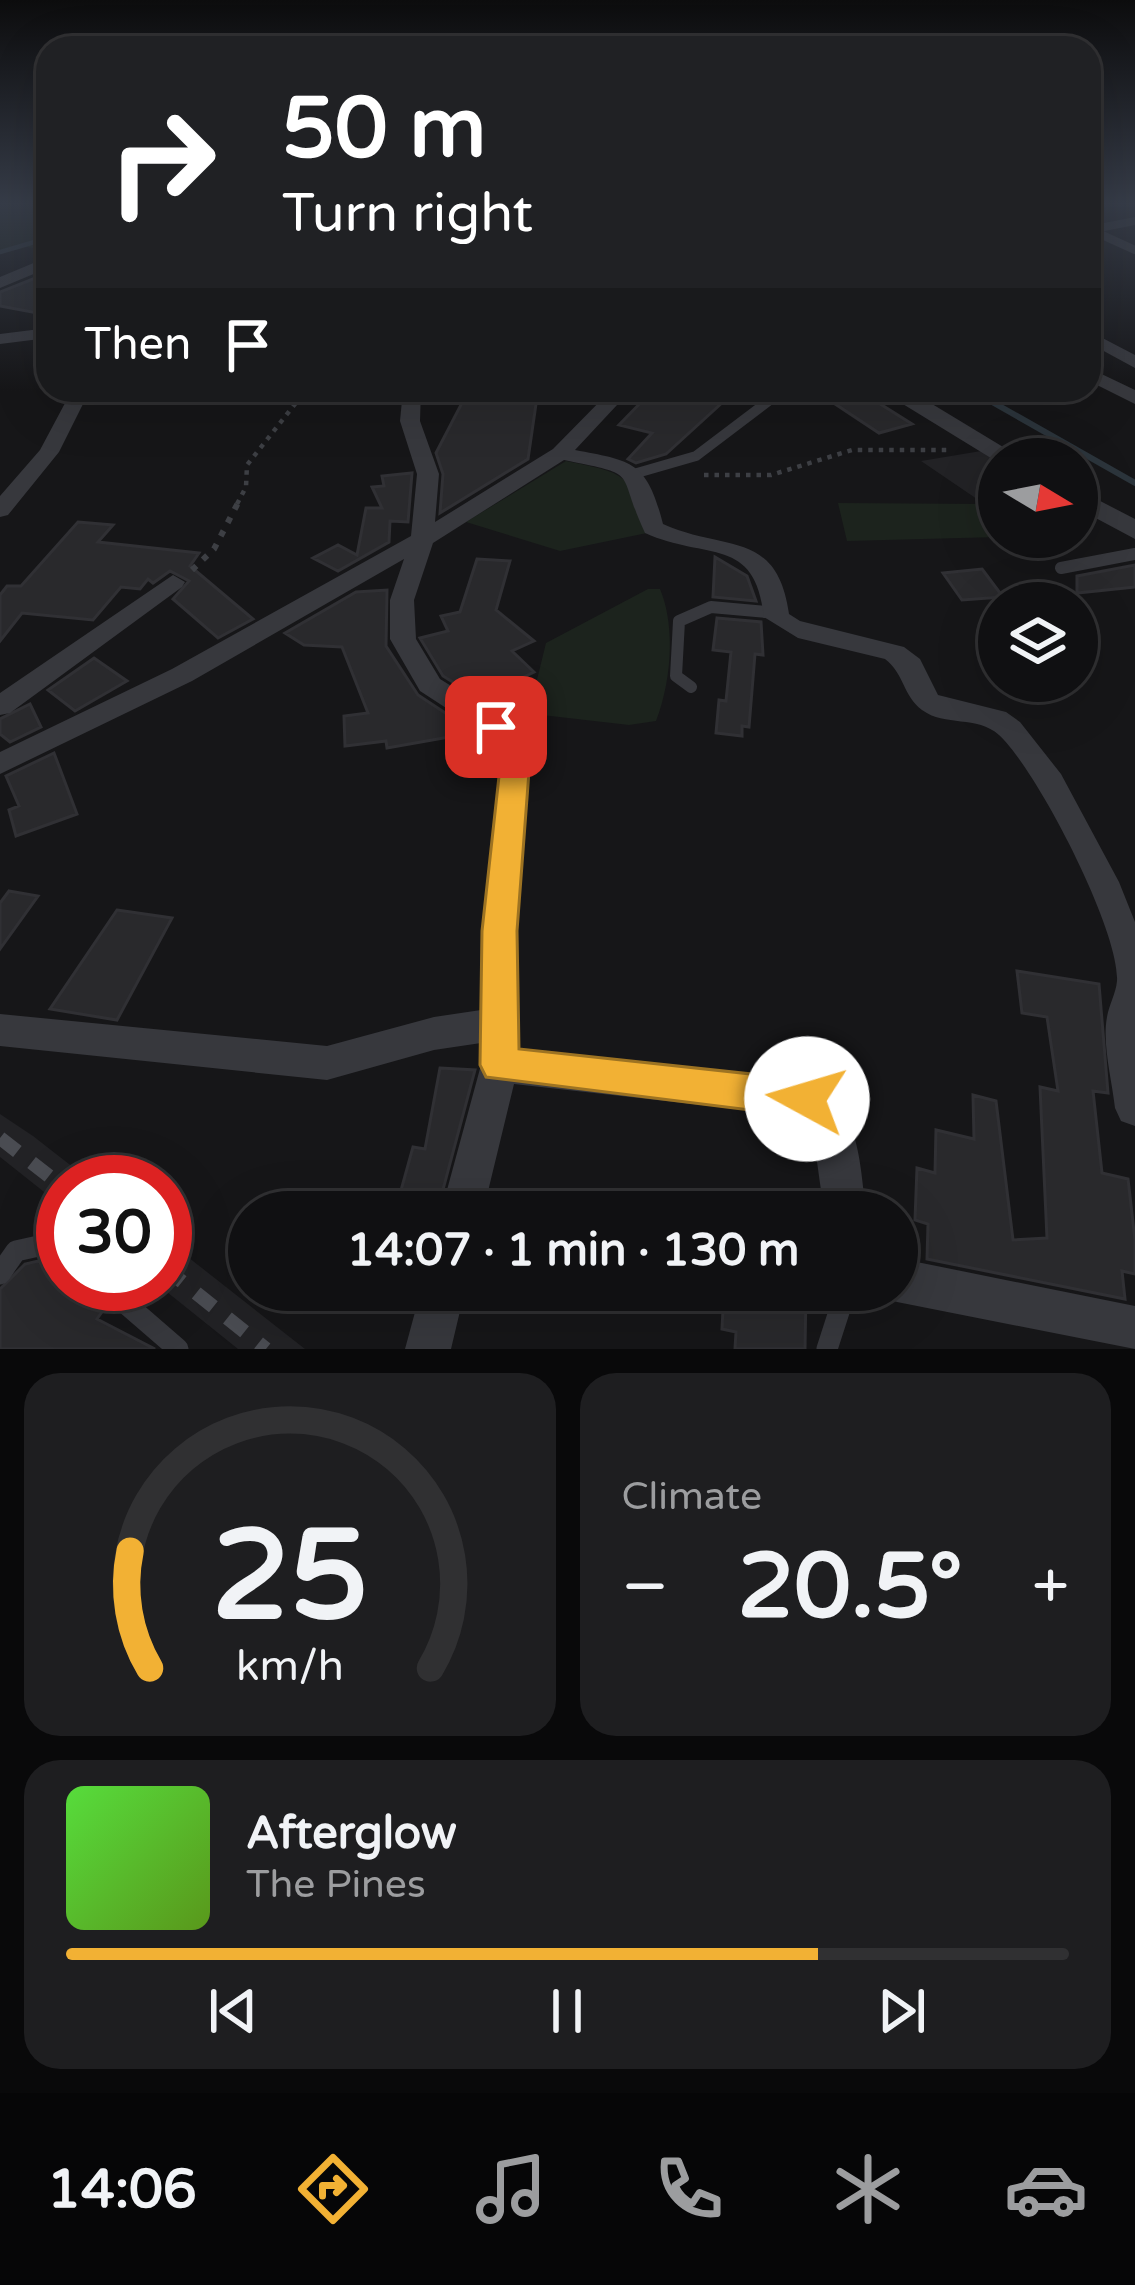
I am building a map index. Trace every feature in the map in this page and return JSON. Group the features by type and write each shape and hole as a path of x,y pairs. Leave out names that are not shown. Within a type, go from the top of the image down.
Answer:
{"street":[{"path":"0,283 36,267"},
{"path":"0,339 36,334"},
{"path":"1101,343 1135,362"},
{"path":"1101,380 1135,398"},
{"path":"0,510 50,452 75,402"},
{"path":"411,402 410,422 428,474 422,540 402,600 403,639 430,685 496,727 515,758 499,931 499,1046 467,1191"},
{"path":"0,764 182,675 422,540 560,453 610,402"},
{"path":"913,402 978,440"},
{"path":"560,453 651,474 653,528 688,543 746,553 777,582 777,614 790,629 870,640 898,652 911,665 917,694 928,704 1006,725 1060,800 1126,938 1135,980 1124,1020 1135,1108"},
{"path":"1098,509 1135,530"},
{"path":"0,706 172,582"},
{"path":"0,1030 327,1063 374,1055 452,1030 499,1046 807,1099 823,1107 833,1131 842,1191"},
{"path":"918,1284 1135,1329"},
{"path":"428,1349 437,1311"}],"lane":[{"path":"651,474 716,443 768,402"},
{"path":"1060,568 1135,554"},
{"path":"691,687 676,676 679,621 711,608 777,614"},
{"path":"0,1274 16,1251 36,1247"},
{"path":"134,1311 178,1349"},
{"path":"827,1349 840,1311"}],"path":[{"path":"172,582 214,549 246,487 248,466 297,402"},
{"path":"651,474 758,476 830,453 978,445"}],"shaded area":[{"path":"978,452 978,500 921,461"},
{"path":"566,461 623,479 647,533 560,551 466,522"},
{"path":"838,503 978,504 978,538 847,541"},
{"path":"648,589 660,589 670,637 668,672 656,721 629,725 542,715 530,708 546,643"},
{"path":"0,1114 57,1155 36,1155 36,1186 0,1157"},
{"path":"192,1260 228,1288 228,1311 257,1311 305,1349 238,1349 191,1311"}],"building":[{"path":"36,278 36,313 0,306 0,292"},
{"path":"462,402 536,402 528,459 440,513 443,474 436,453"},
{"path":"641,402 723,402 666,454 636,463 628,459 652,433 619,425"},
{"path":"832,402 877,402 912,424 879,433"},
{"path":"412,473 408,522 390,521 389,542 338,571 313,558 338,545 357,555 366,508 382,508 372,487 384,486 382,476"},
{"path":"78,522 113,525 98,542 199,553 190,566 253,619 218,638 173,599 189,581 170,571 153,583 148,579 140,589 121,587 93,620 22,613 0,641 0,595 7,586 21,586"},
{"path":"715,557 747,576 756,601 713,597"},
{"path":"477,559 510,561 496,610 534,641 512,651 534,672 524,677 529,682 501,694 514,704 501,712 443,676 420,638 448,631 441,616 460,612"},
{"path":"1135,565 1135,587 1098,591 1098,582 1077,582 1077,576"},
{"path":"982,569 992,582 978,582 978,599 962,600 943,573"},
{"path":"387,590 386,646 418,695 471,730 450,742 449,737 387,748 386,741 345,746 344,716 368,713 342,647 304,645 285,633 356,592"},
{"path":"717,618 761,622 763,655 755,654 749,727 742,726 742,736 716,733 719,700 726,701 731,652 713,650"},
{"path":"94,658 127,681 75,711 48,690"},
{"path":"30,704 41,727 10,742 0,734 0,719"},
{"path":"54,753 77,814 16,836 9,810 19,806 6,776"},
{"path":"9,891 38,896 0,949 0,903"},
{"path":"117,910 172,918 117,1020 50,1009"},
{"path":"1017,971 1099,984 1108,1093 1093,1091 1102,1173 1128,1179 1135,1240 1135,1274 1122,1271 1125,1299 927,1259 928,1224 918,1221 917,1168 935,1173 936,1130 974,1139 973,1095 996,1101 1013,1240 1047,1238 1040,1087 1058,1091 1047,1017 1022,1013"},
{"path":"440,1068 475,1070 443,1191 401,1191 413,1147 425,1149"},
{"path":"36,1261 36,1311 103,1311 97,1319 155,1349 0,1349 0,1289 25,1264"},
{"path":"723,1311 806,1311 805,1349 735,1349 736,1332 722,1329"}],"waterway":[{"path":"992,402 1135,483"}],"railway":[{"path":"0,1138 36,1166"},
{"path":"192,1290 266,1349"}],"route":[{"path":"496,727 515,758 499,931 500,1065 807,1099"}]}
